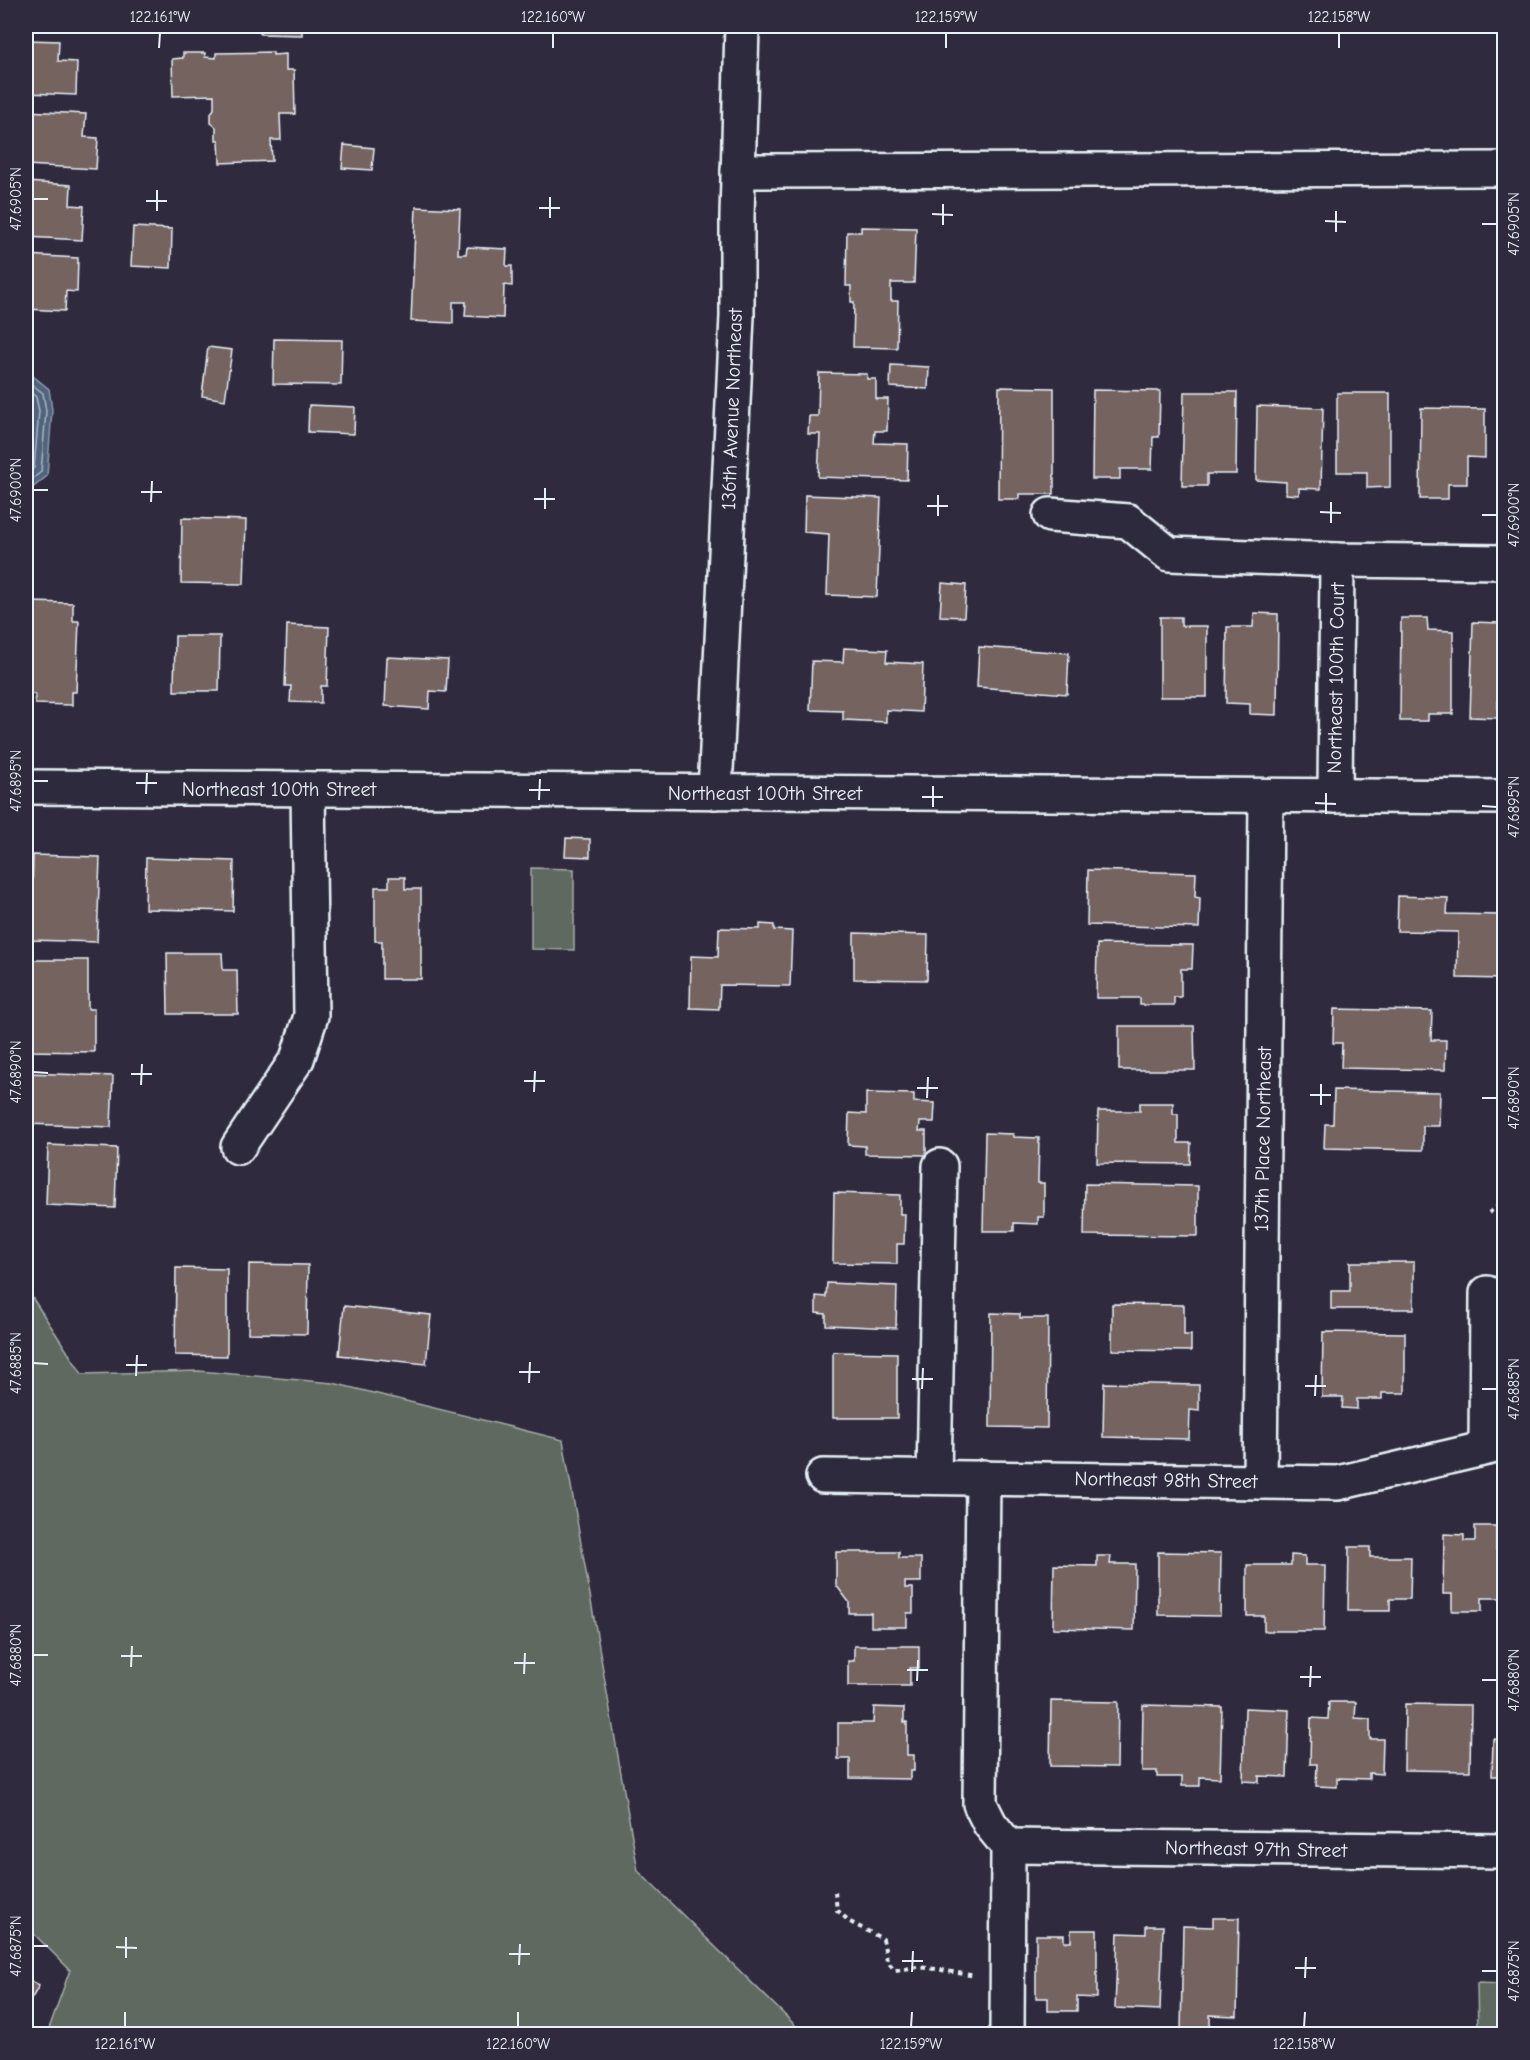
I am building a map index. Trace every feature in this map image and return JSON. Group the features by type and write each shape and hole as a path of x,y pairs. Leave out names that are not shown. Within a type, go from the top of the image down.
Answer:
{"street":[{"name":"136th Avenue Northeast","path":"715,792 737,316 742,26"},
{"path":"738,171 1504,170"},
{"name":"Northeast 100th Court","path":"1050,515 1128,521 1169,554 1337,560 1504,562"},
{"name":"Northeast 100th Court","path":"1335,796 1337,560"},
{"name":"Northeast 100th Street","path":"26,787 1504,797"},
{"path":"238,1148 297,1059 311,1016 309,789"},
{"name":"137th Place Northeast","path":"1260,1482 1266,796"},
{"path":"934,1477 940,1166"},
{"path":"1487,1293 1495,1446"},
{"name":"Northeast 98th Street","path":"823,1476 1338,1484 1495,1446"},
{"path":"983,1477 980,1804 990,1824 1008,1846 1007,2034"},
{"name":"Northeast 97th Street","path":"1008,1846 1504,1851"}],"path":[{"path":"1489,1213 1504,1199"},
{"path":"835,1892 837,1910 850,1922 883,1939 887,1961 895,1970 927,1968 966,1976 1008,1977"}],"shaded area":[{"path":"531,868 574,869 574,950 531,949"},
{"path":"26,1288 82,1374 199,1371 333,1383 563,1440 638,1871 804,2034 47,2034 70,1970 26,1926"},
{"path":"1477,1983 1504,1984 1504,2034 1478,2034"}],"water":[{"path":"26,374 34,377 49,389 52,410 47,476 31,489 26,490"}],"building":[{"path":"260,26 302,26 302,35 260,34"},
{"path":"26,40 59,41 58,61 77,62 76,95 26,93"},
{"path":"273,52 273,55 286,54 286,70 294,70 295,114 280,114 281,140 271,140 272,161 220,163 219,140 216,140 216,127 211,123 214,95 173,96 172,59 183,58 183,53 205,53 205,57 216,58 216,53"},
{"path":"26,111 86,114 84,137 98,138 96,169 26,165"},
{"path":"344,145 374,148 372,170 342,168"},
{"path":"26,182 71,185 70,205 84,206 82,240 26,237"},
{"path":"416,207 460,209 458,254 466,254 467,247 507,249 506,266 512,266 512,286 504,285 503,318 465,316 466,302 453,302 453,323 411,321"},
{"path":"133,227 172,229 171,268 131,266"},
{"path":"861,227 916,228 914,283 891,283 891,301 898,301 897,348 853,347 854,302 851,302 851,286 846,286 847,232 861,232"},
{"path":"26,255 78,258 77,292 66,291 65,311 26,309"},
{"path":"274,339 342,340 341,385 273,384"},
{"path":"208,347 232,350 225,400 202,396"},
{"path":"891,365 929,367 928,389 890,387"},
{"path":"819,373 867,374 867,379 876,379 876,399 888,399 887,431 875,431 874,443 908,444 907,480 818,477 820,434 808,434 809,416 818,416"},
{"path":"999,387 1054,388 1054,494 1019,494 1019,499 998,499"},
{"path":"1093,390 1160,391 1159,437 1153,437 1152,469 1120,469 1120,479 1092,479"},
{"path":"1184,392 1237,392 1236,474 1207,474 1207,486 1182,486"},
{"path":"1337,393 1390,393 1390,487 1367,488 1367,472 1337,472"},
{"path":"309,405 355,407 354,434 308,432"},
{"path":"1257,406 1323,408 1321,489 1299,488 1299,495 1286,494 1286,482 1256,480"},
{"path":"1421,408 1485,409 1485,458 1467,457 1467,484 1448,484 1448,499 1420,499"},
{"path":"1502,414 1504,414 1504,484 1502,484"},
{"path":"805,495 881,498 877,597 827,595 829,534 804,532"},
{"path":"182,518 246,520 244,584 181,583"},
{"path":"942,583 966,585 964,617 940,616"},
{"path":"26,602 73,603 73,621 79,621 76,692 72,692 72,705 35,704 35,694 26,694"},
{"path":"1254,613 1278,614 1277,715 1250,714 1250,704 1226,703 1227,627 1253,627"},
{"path":"1501,613 1504,613 1504,692 1498,692 1498,718 1470,717 1473,622 1500,623"},
{"path":"1160,617 1181,617 1181,626 1207,626 1207,697 1160,697"},
{"path":"1401,618 1427,618 1428,630 1453,631 1453,714 1428,714 1428,721 1400,721"},
{"path":"287,625 329,627 327,686 321,686 321,703 290,702 291,686 285,686"},
{"path":"175,636 220,636 219,691 174,691"},
{"path":"979,647 1069,653 1067,694 977,687"},
{"path":"844,648 887,650 886,662 923,664 921,712 886,710 886,722 843,720 843,711 810,710 812,661 843,662"},
{"path":"387,657 448,660 446,692 430,691 429,709 385,706"},
{"path":"566,838 590,839 590,857 565,856"},
{"path":"33,855 100,857 97,942 31,940"},
{"path":"146,858 234,861 233,911 145,909"},
{"path":"1088,870 1196,873 1195,897 1200,898 1199,928 1087,925"},
{"path":"389,877 405,877 405,889 421,889 421,979 382,979 382,941 375,941 375,887 389,887"},
{"path":"1398,896 1448,898 1447,914 1504,915 1504,979 1457,978 1458,932 1397,931"},
{"path":"760,924 774,925 774,930 792,931 790,986 720,985 719,1009 690,1008 691,956 718,957 719,928 760,929"},
{"path":"854,933 928,935 927,980 854,979"},
{"path":"1097,944 1193,945 1192,969 1181,969 1181,997 1174,997 1174,1005 1140,1005 1140,998 1096,998"},
{"path":"167,953 222,953 223,970 237,970 238,1014 168,1014"},
{"path":"26,960 88,960 88,1009 94,1009 94,1052 26,1051"},
{"path":"1334,1009 1432,1011 1431,1040 1446,1040 1445,1070 1341,1068 1342,1043 1333,1043"},
{"path":"1119,1026 1194,1026 1195,1070 1119,1070"},
{"path":"26,1073 113,1076 111,1127 26,1124"},
{"path":"1334,1090 1440,1092 1439,1126 1423,1126 1423,1150 1324,1148 1325,1124 1333,1124"},
{"path":"866,1093 914,1094 914,1102 935,1103 934,1122 920,1122 919,1131 926,1131 926,1155 865,1154 865,1146 848,1145 849,1113 866,1114"},
{"path":"1140,1103 1173,1103 1173,1114 1178,1114 1178,1143 1191,1143 1190,1164 1097,1163 1098,1111 1140,1111"},
{"path":"985,1133 1039,1138 1038,1183 1044,1183 1044,1217 1038,1217 1038,1224 1014,1223 1014,1231 983,1231"},
{"path":"48,1145 117,1148 115,1208 46,1205"},
{"path":"1085,1184 1198,1186 1198,1236 1084,1235"},
{"path":"834,1193 900,1195 900,1214 905,1214 904,1244 897,1244 897,1264 833,1263"},
{"path":"1350,1262 1414,1262 1414,1309 1331,1309 1331,1291 1350,1291"},
{"path":"249,1264 308,1265 307,1334 248,1333"},
{"path":"176,1268 227,1269 227,1356 175,1355"},
{"path":"827,1283 897,1286 896,1328 826,1325 826,1314 816,1313 816,1296 826,1297"},
{"path":"1112,1304 1184,1305 1184,1335 1191,1335 1191,1351 1112,1350"},
{"path":"344,1306 431,1315 426,1364 339,1355"},
{"path":"991,1313 1020,1314 1020,1318 1048,1318 1047,1428 990,1427"},
{"path":"1323,1332 1405,1333 1405,1393 1382,1393 1382,1399 1357,1399 1357,1409 1342,1408 1343,1397 1322,1397"},
{"path":"833,1352 897,1353 897,1418 833,1418"},
{"path":"1104,1383 1199,1385 1199,1411 1190,1410 1189,1439 1103,1437"},
{"path":"1475,1526 1496,1526 1496,1550 1504,1550 1503,1598 1482,1598 1482,1611 1452,1611 1452,1594 1443,1594 1444,1534 1464,1535 1464,1541 1475,1541"},
{"path":"1349,1547 1370,1547 1370,1557 1411,1557 1410,1599 1390,1599 1390,1611 1348,1611"},
{"path":"836,1552 899,1552 899,1558 921,1558 921,1582 905,1582 905,1588 913,1588 913,1613 907,1613 907,1627 871,1627 871,1613 849,1613 849,1602 836,1585"},
{"path":"1158,1552 1221,1553 1220,1616 1158,1615"},
{"path":"1291,1555 1305,1556 1305,1565 1325,1565 1324,1631 1264,1631 1264,1616 1247,1616 1247,1565 1291,1565"},
{"path":"1097,1556 1111,1556 1110,1564 1135,1564 1134,1630 1053,1628 1054,1565 1097,1566"},
{"path":"854,1646 919,1646 919,1668 910,1668 910,1686 848,1686 848,1661 854,1661"},
{"path":"1051,1701 1118,1702 1117,1767 1050,1766"},
{"path":"1329,1702 1356,1702 1355,1718 1370,1719 1370,1739 1383,1739 1382,1774 1369,1773 1369,1779 1337,1778 1337,1787 1316,1786 1317,1764 1310,1764 1311,1718 1328,1719"},
{"path":"1405,1704 1471,1705 1470,1771 1404,1770"},
{"path":"1143,1705 1222,1707 1220,1778 1200,1777 1200,1786 1182,1786 1182,1777 1157,1777 1157,1771 1142,1771"},
{"path":"874,1707 904,1708 904,1722 907,1722 907,1755 914,1755 914,1771 910,1771 910,1779 850,1778 850,1759 838,1759 838,1723 873,1723"},
{"path":"1245,1708 1289,1710 1287,1777 1259,1776 1259,1782 1243,1781"},
{"path":"1493,1739 1504,1740 1504,1776 1492,1776"},
{"path":"1213,1918 1239,1918 1237,2016 1210,2015 1210,2032 1181,2032 1183,1926 1213,1927"},
{"path":"1146,1926 1163,1926 1160,2010 1115,2008 1118,1933 1146,1934"},
{"path":"1071,1930 1097,1930 1097,1998 1077,1997 1077,2011 1048,2011 1048,1998 1036,1998 1036,1935 1064,1935 1064,1942 1071,1942"},
{"path":"26,1978 39,1986 26,2008"}]}
